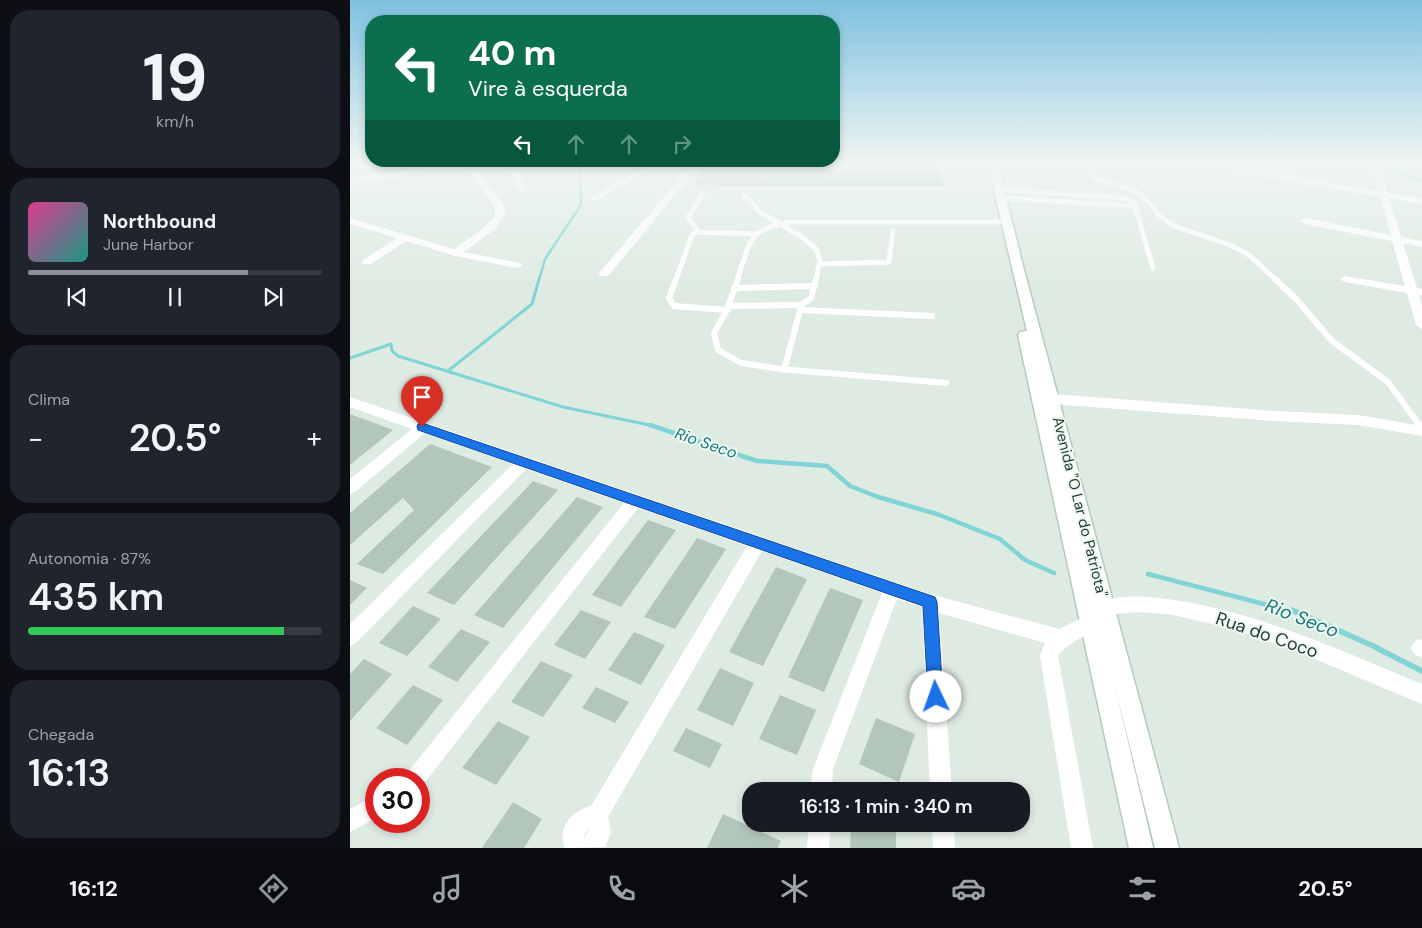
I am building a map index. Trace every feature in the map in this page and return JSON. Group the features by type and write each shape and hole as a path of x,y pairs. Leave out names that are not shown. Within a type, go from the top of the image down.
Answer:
{"main road":[{"name":"Avenida \"O Lar do Patriota\"","path":"996,205 1095,603 1166,848"},
{"name":"Avenida \"O Lar do Patriota\"","path":"1004,205 1017,266 1052,399 1084,557"},
{"name":"Avenida \"O Lar do Patriota\"","path":"1095,603 1141,848"}],"street":[{"path":"456,253 499,218 500,213 497,205"},
{"path":"604,274 660,205"},
{"path":"1386,205 1395,239 1417,292 1422,325"},
{"path":"350,221 456,253 517,265"},
{"path":"1304,221 1422,244"},
{"path":"367,262 406,237"},
{"path":"1345,279 1417,292"},
{"path":"1052,399 1275,416 1358,420 1422,430"},
{"path":"350,402 930,602 1059,638"},
{"path":"350,488 422,427"},
{"path":"350,636 524,462"},
{"path":"424,768 635,500"},
{"path":"596,818 758,543"},
{"path":"822,782 823,769 892,589"},
{"path":"930,602 940,782"},
{"path":"1082,848 1048,656 1059,638 1095,603"},
{"name":"Rua do Coco","path":"1095,603 1168,606 1235,620 1306,646 1422,694"},
{"path":"350,821 365,812"},
{"path":"578,848 573,841 575,828 588,818 596,818"},
{"path":"589,848 596,842 601,832 600,823 596,818"},
{"path":"818,848 819,832"},
{"path":"943,832 944,848"}],"lane":[{"path":"695,205 688,217 698,231"},
{"path":"753,205 777,224 816,247 820,255 813,296 801,308 784,370"},
{"path":"1120,205 1135,206 1153,268"},
{"path":"1150,205 1160,216 1174,226 1230,245 1248,255 1296,300 1332,341 1348,355 1388,382 1422,430"},
{"path":"946,383 784,370 741,363 718,350 714,333 727,308 752,237 777,224 1000,222"},
{"path":"756,234 698,231 692,234 669,298 674,306 684,308 801,308 932,316"},
{"path":"819,264 889,262 893,231"},
{"path":"734,288 815,286"}],"building":[{"path":"350,414 393,430 350,465"},
{"path":"430,444 492,467 383,574 357,564 414,510 403,498 350,545 350,513"},
{"path":"533,481 558,490 454,605 427,593"},
{"path":"577,497 603,507 503,628 474,615"},
{"path":"648,520 676,530 621,607 592,595"},
{"path":"697,538 726,549 675,629 644,617"},
{"path":"776,567 807,579 763,666 729,652"},
{"path":"350,580 367,588 350,605"},
{"path":"830,588 863,600 824,692 788,677"},
{"path":"413,606 441,619 407,656 379,643"},
{"path":"581,610 611,622 585,659 554,645"},
{"path":"461,629 490,642 457,682 428,667"},
{"path":"634,632 665,645 641,685 608,670"},
{"path":"364,659 392,674 350,721 350,674"},
{"path":"541,661 573,675 543,717 511,702"},
{"path":"720,668 754,683 733,726 697,710"},
{"path":"413,685 443,700 407,745 376,728"},
{"path":"596,687 629,702 615,723 582,708"},
{"path":"780,695 816,710 797,755 759,739"},
{"path":"876,718 915,734 899,782 859,764"},
{"path":"498,721 530,737 496,785 462,768"},
{"path":"686,728 722,744 710,768 673,751"},
{"path":"513,802 542,819 524,848 482,848"},
{"path":"723,814 742,823 742,832 762,832 781,841 778,848 707,848"},
{"path":"851,832 896,832 896,848 850,848"}],"waterway":[{"path":"539,280 545,259 581,205"},
{"path":"448,371 532,304 539,279"},
{"name":"Rio Seco","path":"350,358 391,344 392,351 398,356 563,407 651,425"},
{"name":"Rio Seco","path":"651,425 757,461 827,466 850,486 878,497 937,514 1000,539 1025,560 1054,573"},
{"name":"Rio Seco","path":"1148,574 1295,612"},
{"name":"Rio Seco","path":"1292,610 1371,645 1422,671"}],"route":[{"path":"422,427 930,602 936,697"}]}
